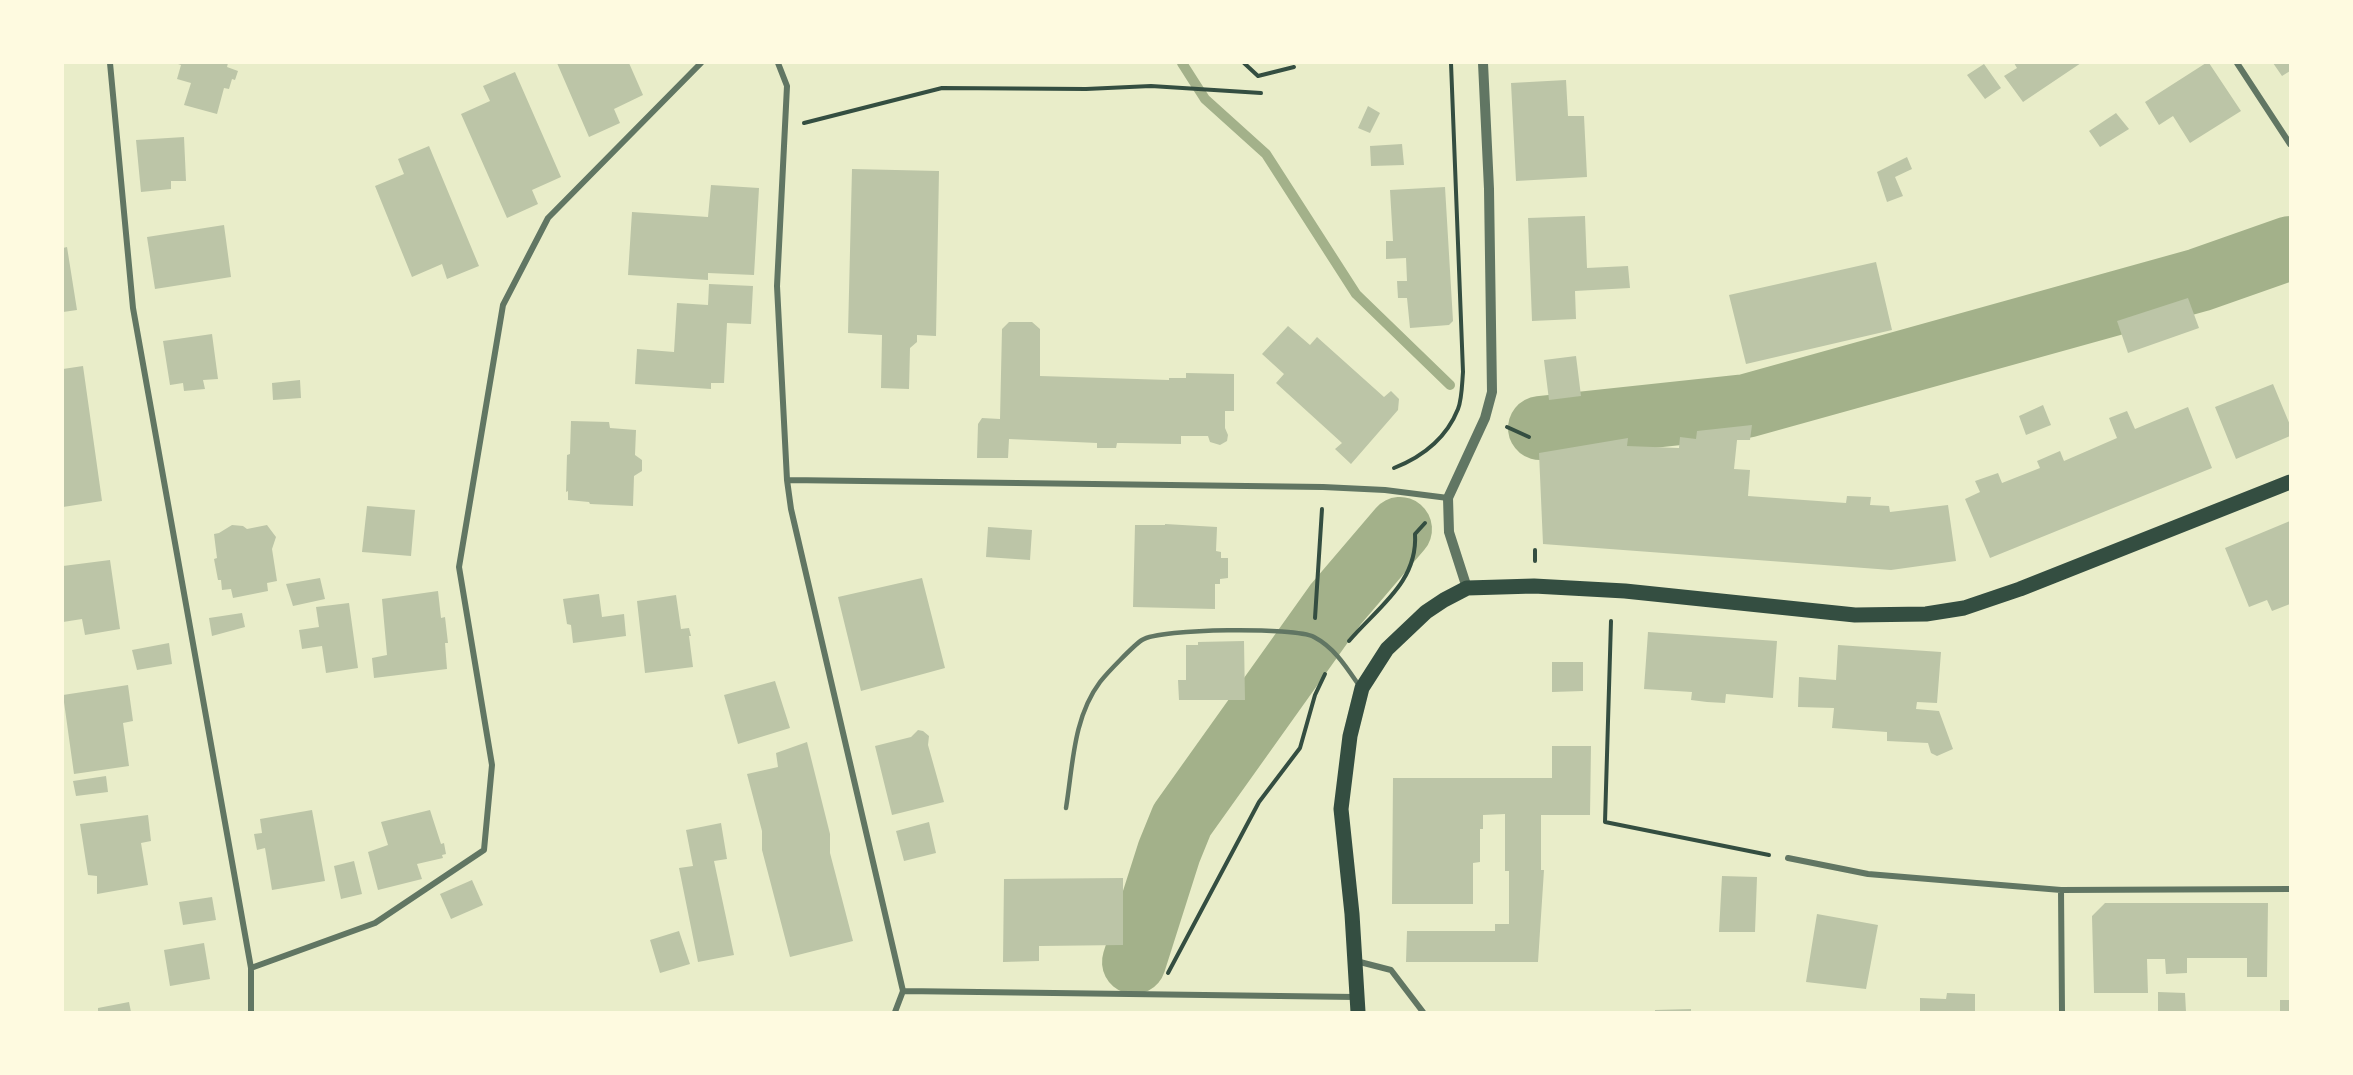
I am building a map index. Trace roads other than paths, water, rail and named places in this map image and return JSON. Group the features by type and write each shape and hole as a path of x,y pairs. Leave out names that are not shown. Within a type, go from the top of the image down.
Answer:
{"main road":[{"path":"1357,1005 1341,809 1350,736 1362,688 1387,649 1426,612 1467,588 1534,586 1637,592 1855,615 1926,614 1964,608 2020,589 2290,482"}],"street":[{"path":"110,63 133,308 251,968 251,1012"},
{"path":"251,968 375,923 484,850 492,765 459,567 503,305 548,218 701,63"},
{"path":"777,63 787,86 777,286 787,480 794,520 903,991 895,1012"},
{"path":"1467,588 1449,532 1448,498 1485,418 1492,392 1489,189 1483,63"},
{"path":"2237,63 2290,144"},
{"path":"787,480 1323,487 1385,490 1448,498"},
{"path":"1788,858 1868,874 2061,890 2290,889"},
{"path":"2061,890 2062,1012"},
{"path":"1355,960 1391,970 1423,1012"},
{"path":"903,991 1161,994 1357,1005"}],"lane":[{"path":"1066,808 1079,722 1100,682 1143,639 1200,630 1304,632 1320,640 1337,654 1362,688"}],"waterway":[{"path":"1182,63 1205,99 1266,154 1356,294 1450,385"},
{"path":"1540,428 1746,406 2199,280 2290,248"},
{"path":"1134,962 1169,852 1182,820 1336,604 1400,529"}]}
